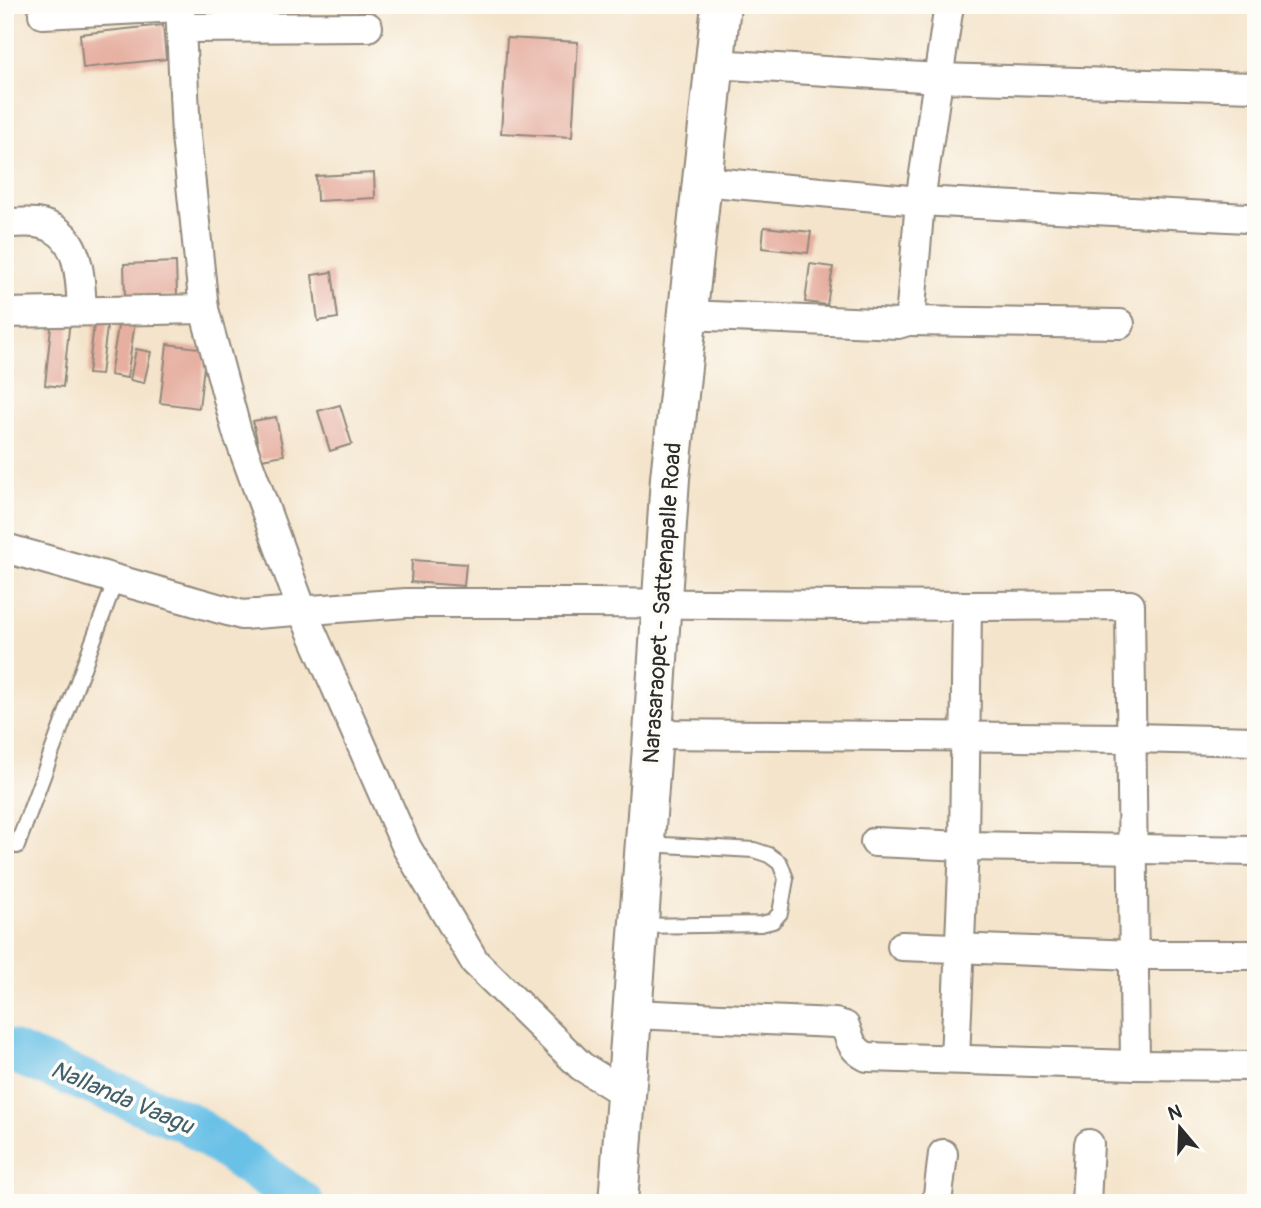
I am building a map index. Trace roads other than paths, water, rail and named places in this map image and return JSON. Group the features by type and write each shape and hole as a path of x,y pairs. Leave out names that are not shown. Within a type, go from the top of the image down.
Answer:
{"main road":[{"name":"Narasaraopet - Sattenapalle Road","path":"618,1203 670,478 721,5"}],"street":[{"path":"908,321 920,201 949,5"},
{"path":"181,13 186,136 204,309 237,432 302,610 407,848 475,962 581,1066 626,1094"},
{"path":"43,14 181,13 368,27"},
{"path":"714,64 938,78 1256,87"},
{"path":"701,181 920,201 1247,218"},
{"path":"8,223 38,223 62,233 79,265 82,311"},
{"path":"5,313 204,309"},
{"path":"687,315 898,324 908,321 1120,324"},
{"path":"5,548 242,615 406,603 1130,605 1135,1065"},
{"path":"955,1059 964,846 967,606"},
{"path":"653,734 1256,741"},
{"path":"875,842 1256,851"},
{"path":"901,946 1256,955"},
{"path":"633,1014 835,1023 845,1026 853,1047 867,1057 1256,1066"},
{"path":"1086,1203 1089,1144"},
{"path":"937,1203 943,1154"}],"lane":[{"path":"16,846 116,579"},
{"path":"639,926 761,924 773,921 780,913 786,879 780,863 769,855 754,850 645,844"}],"waterway":[{"name":"Nallanda Vaagu","path":"5,1049 189,1123 303,1203"}]}
